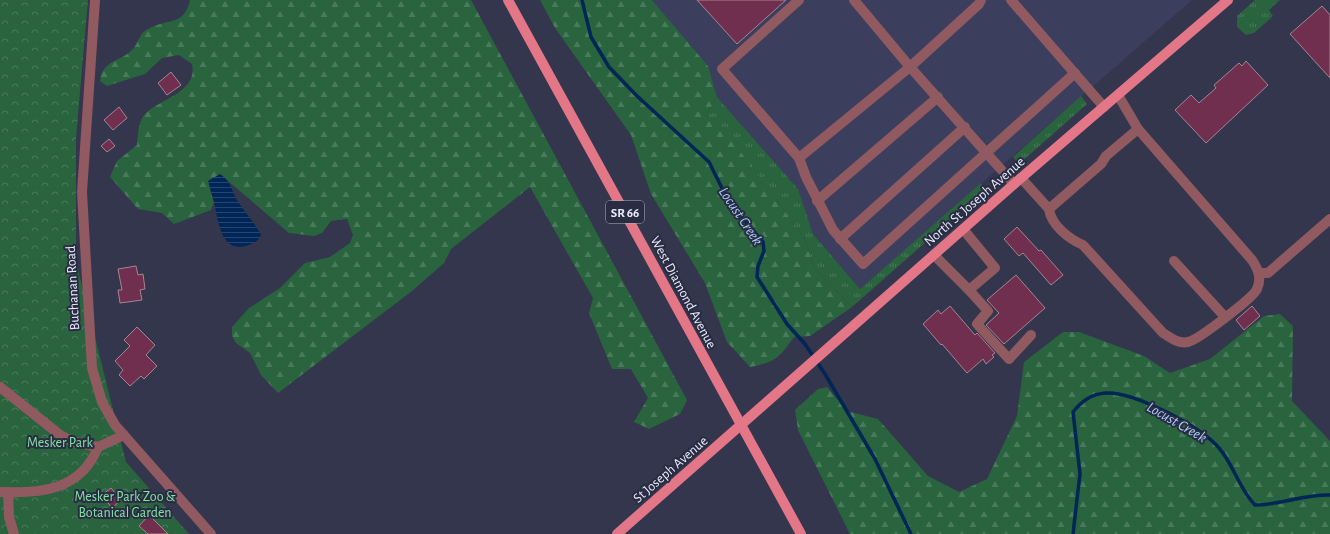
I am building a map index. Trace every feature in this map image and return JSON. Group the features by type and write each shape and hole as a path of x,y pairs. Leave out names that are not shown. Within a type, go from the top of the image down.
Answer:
{"main road":[{"name":"West Diamond Avenue","path":"508,0 801,534"},
{"name":"North St Joseph Avenue","path":"741,426 963,229 1228,0"},
{"name":"St Joseph Avenue","path":"617,534 741,426"}],"street":[{"name":"Buchanan Road","path":"96,0 82,186 88,329 92,368 98,392 115,425 211,534"},
{"path":"799,0 722,68 798,158 817,201 833,230 863,264 1075,73"},
{"path":"854,0 910,67 987,153 1049,209 1050,216 1070,239 1083,245 1163,333 1174,341 1189,342 1247,300 1257,289 1260,274 1252,260 1138,129 1118,95"},
{"path":"798,158 910,67 980,4 981,0"},
{"path":"1011,0 1104,107"},
{"path":"817,201 938,97"},
{"path":"840,239 965,127"},
{"path":"1049,209 1101,164 1106,156 1138,129"},
{"path":"1260,274 1268,273 1330,219"},
{"path":"963,229 995,268 969,290"},
{"path":"934,255 988,311 977,324 1009,359 1031,335"},
{"path":"1174,261 1225,317"},
{"path":"0,387 60,435 71,441 98,447 124,436"},
{"path":"14,534 4,492 48,491 66,484 93,460 98,447"}],"shaded area":[{"path":"652,0 1192,0 860,289 813,234 798,189 717,97 708,66"}],"green space":[{"name":"Mesker Park","path":"0,0 88,0 76,138 76,261 126,462 189,534 0,534"},
{"path":"190,0 471,0 687,400 680,414 649,429 634,422 648,398 631,369 612,369 589,313 593,298 530,187 451,249 444,263 412,291 278,393 261,375 250,353 236,343 232,336 232,327 249,308 280,288 305,263 330,257 350,243 353,235 347,219 331,221 322,233 314,236 289,233 220,174 210,190 214,202 211,210 174,224 162,213 138,209 110,177 117,161 137,145 139,128 143,116 184,88 190,81 192,64 179,55 162,58 145,74 107,86 100,81 102,74 109,65 133,49 145,31 179,18 184,14"},
{"path":"540,0 652,0 708,66 717,97 706,116 734,143 806,241 814,268 852,307 810,336 794,337 784,350 771,361 750,367 727,342 705,283 651,194 631,135 555,28"},
{"path":"1255,0 1280,0 1269,10 1273,16 1254,33 1246,35 1237,27 1237,16"},
{"path":"1081,96 1087,104 1019,164 1013,157"},
{"path":"717,97 798,189 813,234 860,289 981,183 985,190 852,307 814,268 806,241 776,199 706,116"},
{"path":"1280,314 1293,326 1292,401 1330,441 1330,534 850,534 798,430 795,410 818,389 827,387 847,411 878,419 928,476 959,492 987,479 1017,416 1024,362 1063,332 1079,332 1144,356 1170,373 1210,359 1264,316"}],"water":[{"path":"220,174 227,181 236,199 261,235 257,241 251,244 237,247 226,240 222,233 208,181"}],"building":[{"path":"697,0 786,0 737,44"},
{"path":"1322,6 1330,15 1330,78 1290,34"},
{"path":"1246,61 1268,85 1206,143 1175,110 1191,95 1199,103 1216,88 1214,85 1239,63 1242,66"},
{"path":"171,72 181,85 167,95 158,83"},
{"path":"119,107 127,118 113,130 104,120"},
{"path":"109,139 115,146 107,152 101,146"},
{"path":"1017,227 1039,251 1041,250 1063,275 1051,285 1023,253 1019,256 1004,239"},
{"path":"136,266 138,275 143,274 145,289 140,290 142,300 120,303 118,290 122,290 118,269"},
{"path":"1016,275 1045,308 1004,344 986,325 999,313 987,300"},
{"path":"950,306 975,335 977,333 995,353 992,355 994,357 986,364 983,359 967,373 923,324 938,310 941,314"},
{"path":"1252,306 1260,316 1244,330 1236,320"},
{"path":"137,327 155,345 146,355 157,366 144,379 141,376 130,386 119,375 123,370 115,361 130,346 124,340"},
{"path":"111,488 121,500 112,508 102,495"},
{"path":"149,515 168,534 148,534 139,526"}],"waterway":[{"name":"Locust Creek","path":"582,0 591,37 609,67 637,96 709,162 729,202 763,242 764,251 758,266 757,277 787,324 805,344 825,374 875,459 911,534"},
{"name":"Locust Creek","path":"1073,534 1080,474 1073,412 1087,399 1106,393 1118,394 1149,404 1198,430 1219,448 1229,462 1249,499 1255,505 1264,505 1311,496 1330,495"}],"park label":[{"name":"Mesker Park Zoo & Botanical Garden","path":"125,504"}]}
